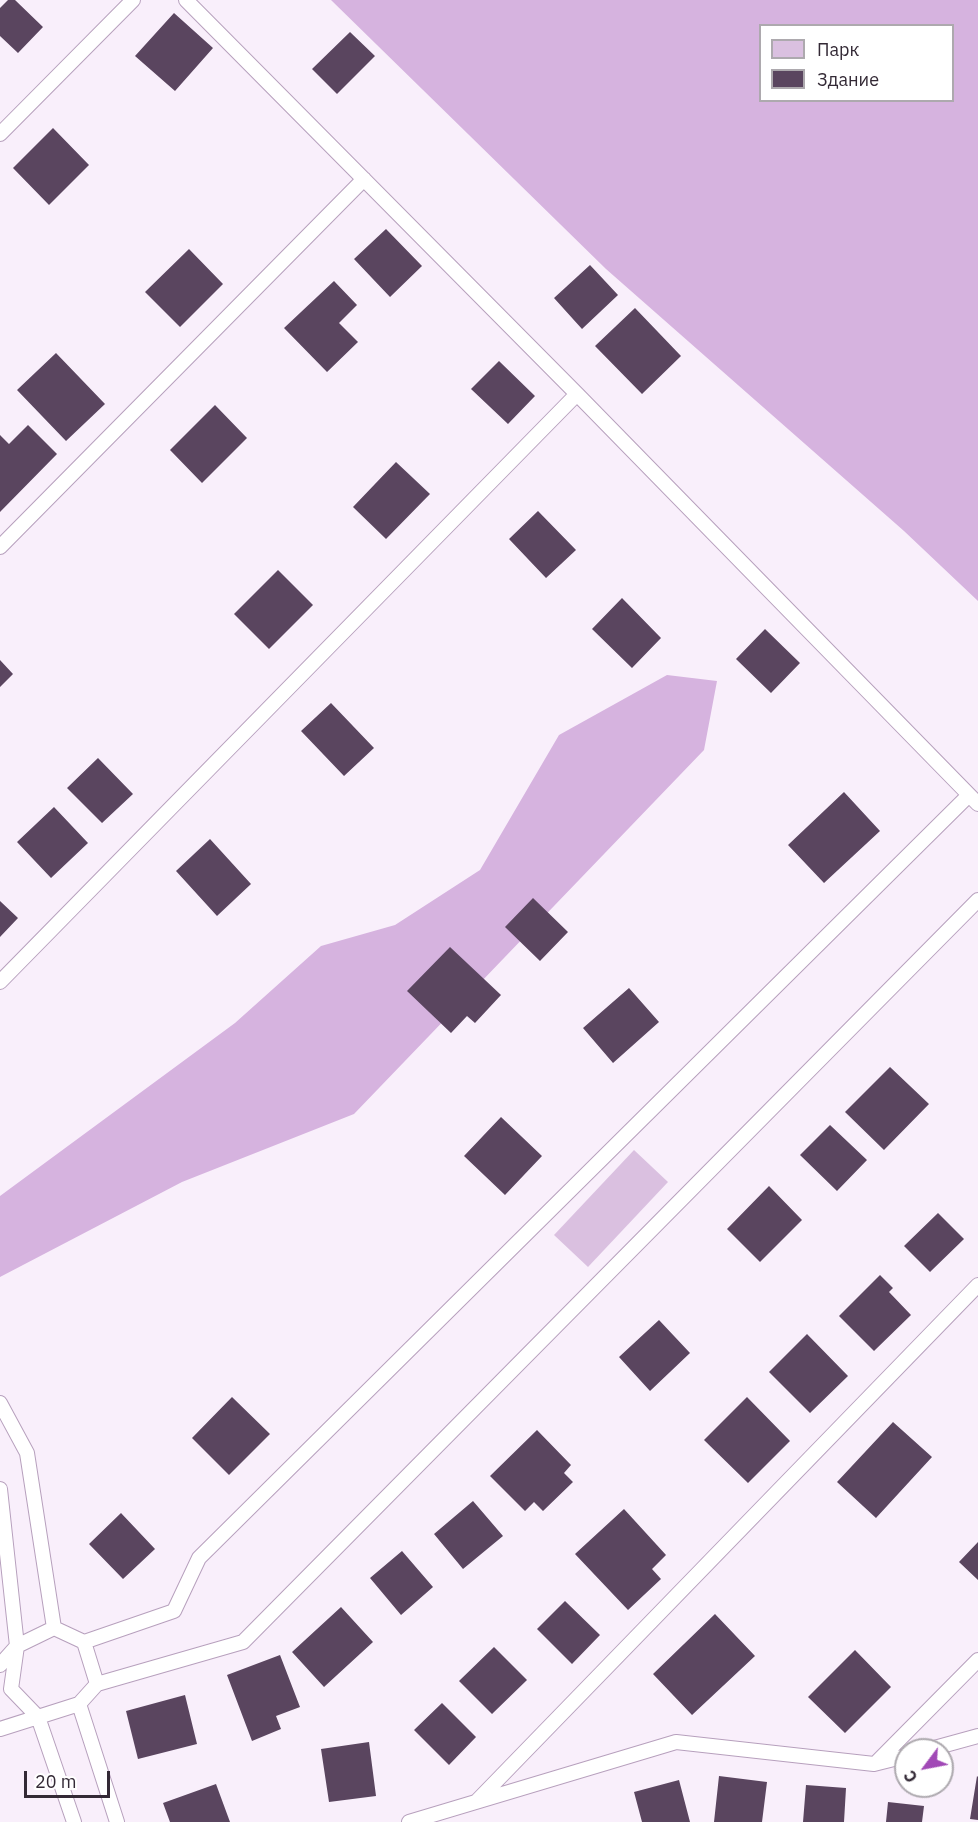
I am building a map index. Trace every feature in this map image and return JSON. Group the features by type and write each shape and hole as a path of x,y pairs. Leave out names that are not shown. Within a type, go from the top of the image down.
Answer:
{"lane":[{"path":"0,134 133,0"},
{"path":"54,1628 84,1642 174,1611 199,1558 973,800 577,394 186,0"},
{"path":"0,547 364,179"},
{"path":"0,982 577,394"},
{"path":"0,1729 80,1704 97,1684 243,1642 978,900"},
{"path":"476,1802 978,1285"},
{"path":"0,1403 27,1453 54,1628"},
{"path":"0,1489 17,1646 11,1689 38,1717 74,1822"},
{"path":"0,1665 17,1646 54,1628"},
{"path":"84,1642 97,1684"},
{"path":"874,1764 978,1660"},
{"path":"80,1704 117,1822"},
{"path":"954,1743 978,1736"},
{"path":"409,1822 676,1742 874,1764 894,1759"}],"green space":[{"path":"634,1150 668,1182 588,1267 554,1235"}],"shaded area":[{"path":"331,0 978,0 978,601 904,531 606,269"},
{"path":"667,675 717,681 704,750 354,1114 182,1182 0,1277 0,1196 235,1023 321,946 395,925 480,870 559,735"}],"building":[{"path":"8,0 15,0 43,27 18,53 0,36 0,8"},
{"path":"174,13 213,48 175,91 135,56"},
{"path":"350,32 375,56 337,94 312,69"},
{"path":"53,128 89,165 49,205 13,168"},
{"path":"386,229 422,266 390,297 354,259"},
{"path":"189,249 223,284 180,327 145,292"},
{"path":"590,265 618,295 582,329 554,298"},
{"path":"334,281 357,305 339,323 358,342 327,372 284,328"},
{"path":"635,308 681,356 642,394 595,346"},
{"path":"56,353 105,404 66,441 17,390"},
{"path":"499,361 535,396 508,424 471,389"},
{"path":"215,405 247,438 202,483 170,450"},
{"path":"28,425 57,454 0,512 0,435 9,444"},
{"path":"396,462 430,494 386,539 353,507"},
{"path":"538,511 576,550 546,578 509,539"},
{"path":"278,570 313,605 269,649 234,614"},
{"path":"622,598 661,638 632,668 592,629"},
{"path":"765,629 800,663 771,693 736,659"},
{"path":"0,660 13,674 0,687"},
{"path":"331,703 374,748 344,776 301,731"},
{"path":"98,758 133,794 102,823 67,788"},
{"path":"844,792 880,831 824,883 788,845"},
{"path":"54,807 88,843 51,878 17,842"},
{"path":"210,839 251,884 217,916 176,871"},
{"path":"533,898 568,932 540,961 505,927"},
{"path":"0,901 18,918 0,937"},
{"path":"450,947 501,995 475,1023 467,1016 451,1033 407,991"},
{"path":"629,988 659,1022 613,1063 583,1028"},
{"path":"890,1067 929,1104 884,1150 845,1112"},
{"path":"501,1117 542,1156 505,1195 464,1156"},
{"path":"830,1125 867,1160 837,1191 800,1155"},
{"path":"769,1186 802,1220 760,1262 727,1229"},
{"path":"938,1213 964,1239 930,1272 904,1246"},
{"path":"880,1275 893,1288 889,1292 911,1315 874,1351 839,1316"},
{"path":"659,1320 690,1353 650,1391 619,1357"},
{"path":"807,1334 848,1376 810,1413 769,1372"},
{"path":"232,1397 270,1434 229,1475 192,1438"},
{"path":"747,1397 790,1441 748,1483 704,1440"},
{"path":"893,1422 932,1457 876,1518 837,1482"},
{"path":"537,1430 571,1465 564,1473 573,1482 543,1511 534,1502 525,1511 490,1476"},
{"path":"473,1501 503,1536 463,1569 434,1534"},
{"path":"624,1509 666,1555 652,1569 661,1579 628,1610 575,1554"},
{"path":"121,1513 155,1549 123,1579 89,1544"},
{"path":"978,1542 978,1580 959,1562"},
{"path":"402,1551 433,1587 401,1615 370,1578"},
{"path":"565,1601 600,1635 572,1664 537,1629"},
{"path":"341,1607 373,1642 324,1687 292,1652"},
{"path":"715,1614 755,1656 692,1715 653,1674"},
{"path":"494,1647 527,1680 492,1714 459,1681"},
{"path":"855,1650 891,1687 845,1733 808,1697"},
{"path":"280,1655 300,1707 276,1716 281,1729 252,1741 227,1675"},
{"path":"185,1695 197,1744 138,1759 126,1711"},
{"path":"442,1703 476,1737 449,1765 414,1730"},
{"path":"369,1742 376,1796 329,1802 321,1749"},
{"path":"719,1776 767,1782 762,1822 714,1822"},
{"path":"978,1777 978,1820 970,1819"},
{"path":"679,1780 690,1822 642,1822 634,1792"},
{"path":"216,1784 230,1822 170,1822 163,1803"},
{"path":"806,1785 846,1788 844,1822 803,1822"},
{"path":"888,1802 924,1806 922,1822 886,1822"}]}
